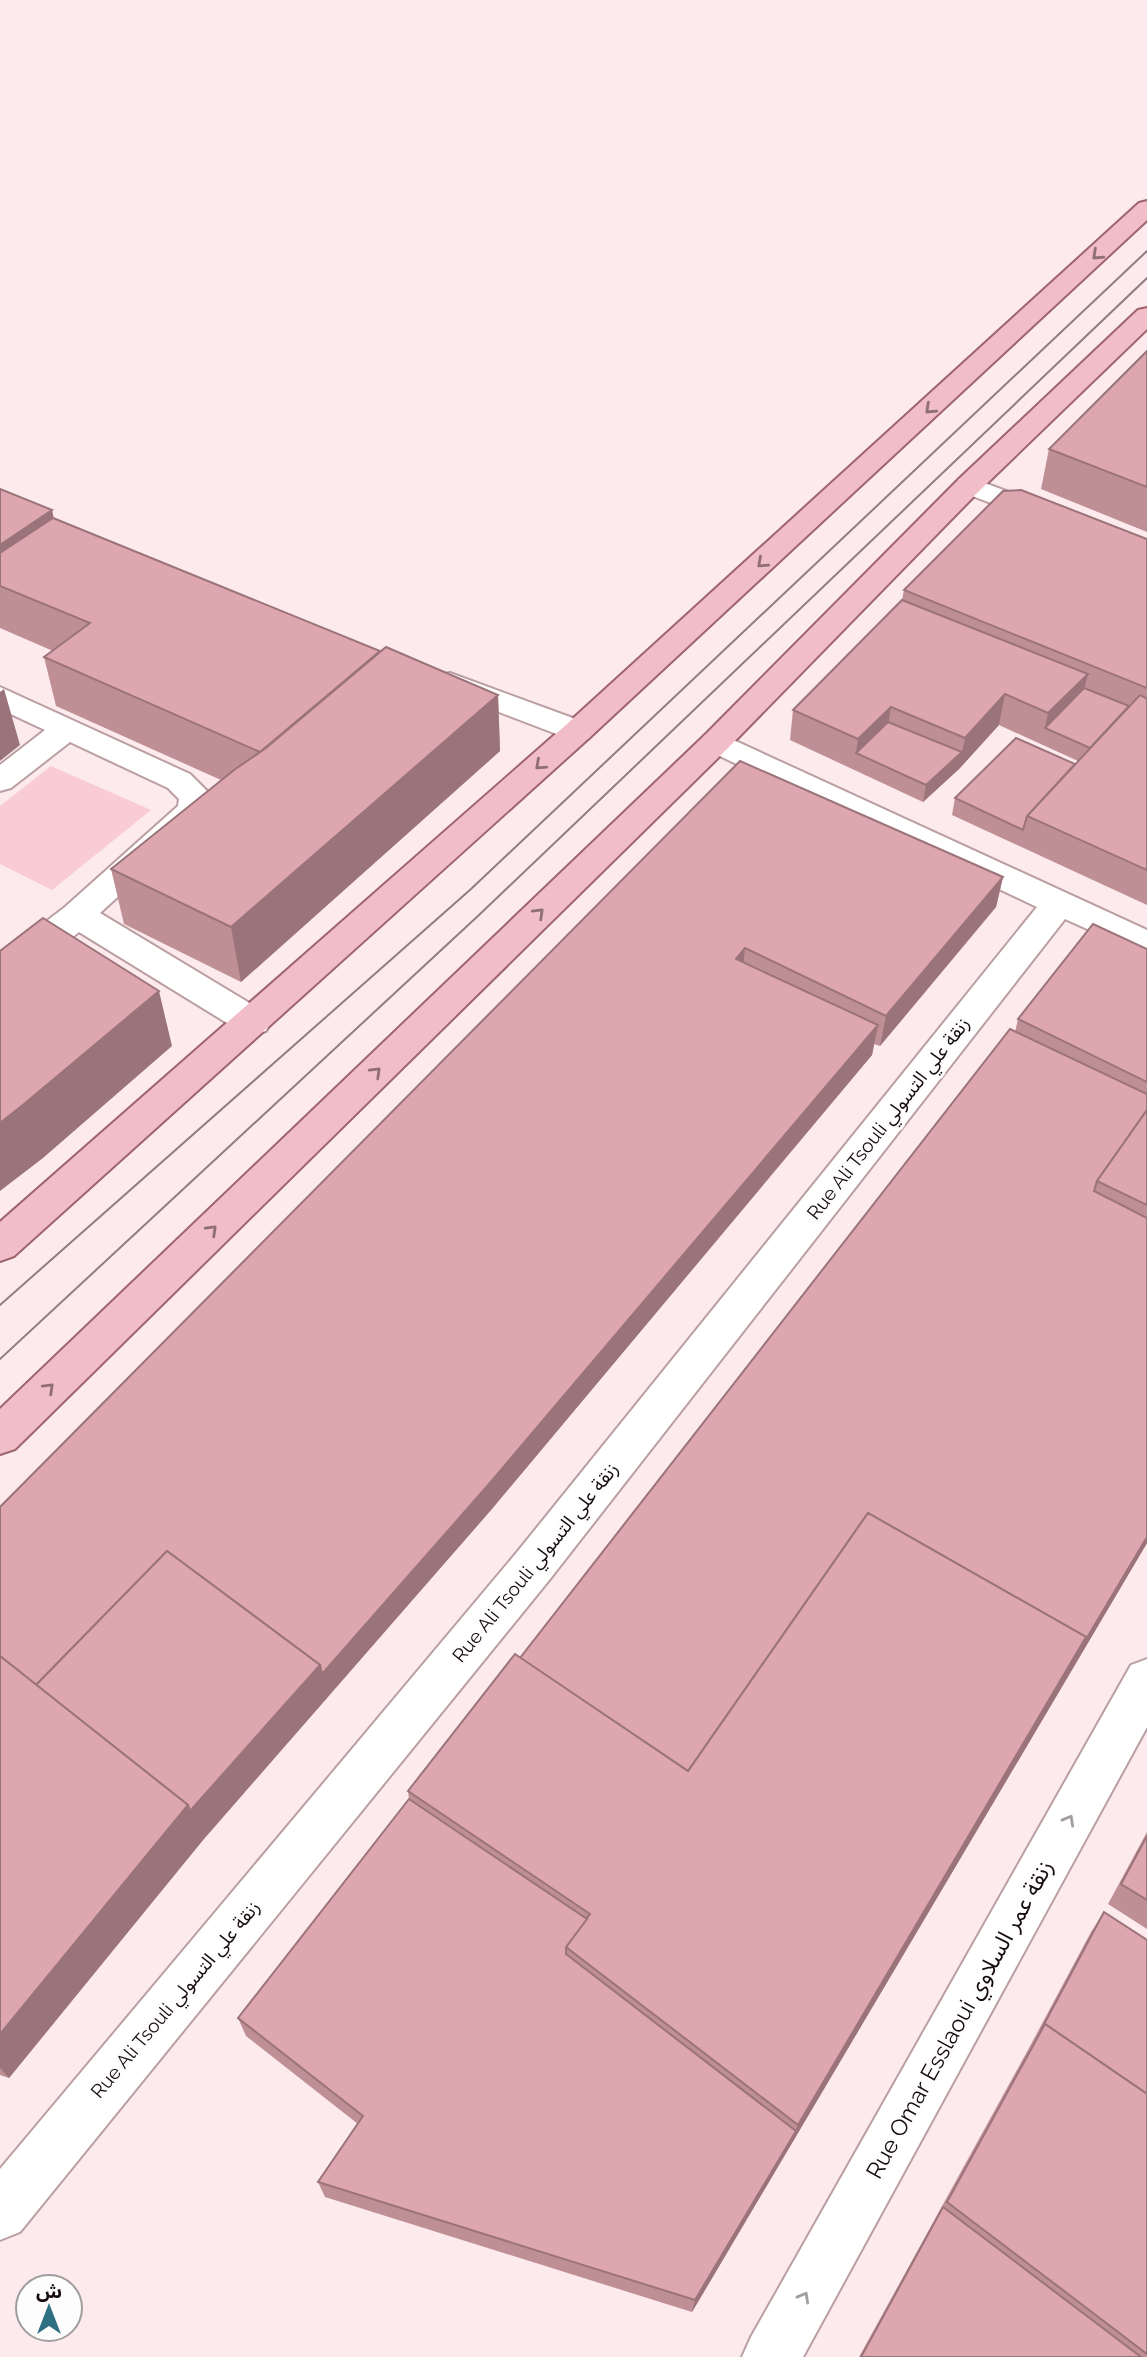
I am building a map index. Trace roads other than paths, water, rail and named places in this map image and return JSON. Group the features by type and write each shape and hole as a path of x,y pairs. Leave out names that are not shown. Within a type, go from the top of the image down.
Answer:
{"main road":[{"path":"0,1245 578,731 1147,208"},
{"path":"0,1436 716,741 969,485 1147,316"}],"street":[{"path":"969,485 1071,526"},
{"path":"424,672 578,731"},
{"path":"0,697 179,781 196,796 193,810 77,915 0,976"},
{"path":"0,781 67,729"},
{"path":"716,741 1147,944"},
{"name":"Rue Ali Tsouli زنقة علي التسولي","path":"0,2212 534,1564 1059,903"},
{"path":"77,915 253,1022"},
{"name":"Rue Omar Esslaoui زنقة عمر السلاوي","path":"771,2357 1147,1681"}],"tram line":[{"path":"0,1305 471,889 1147,251"},
{"path":"0,1359 479,915 1147,278"}]}
